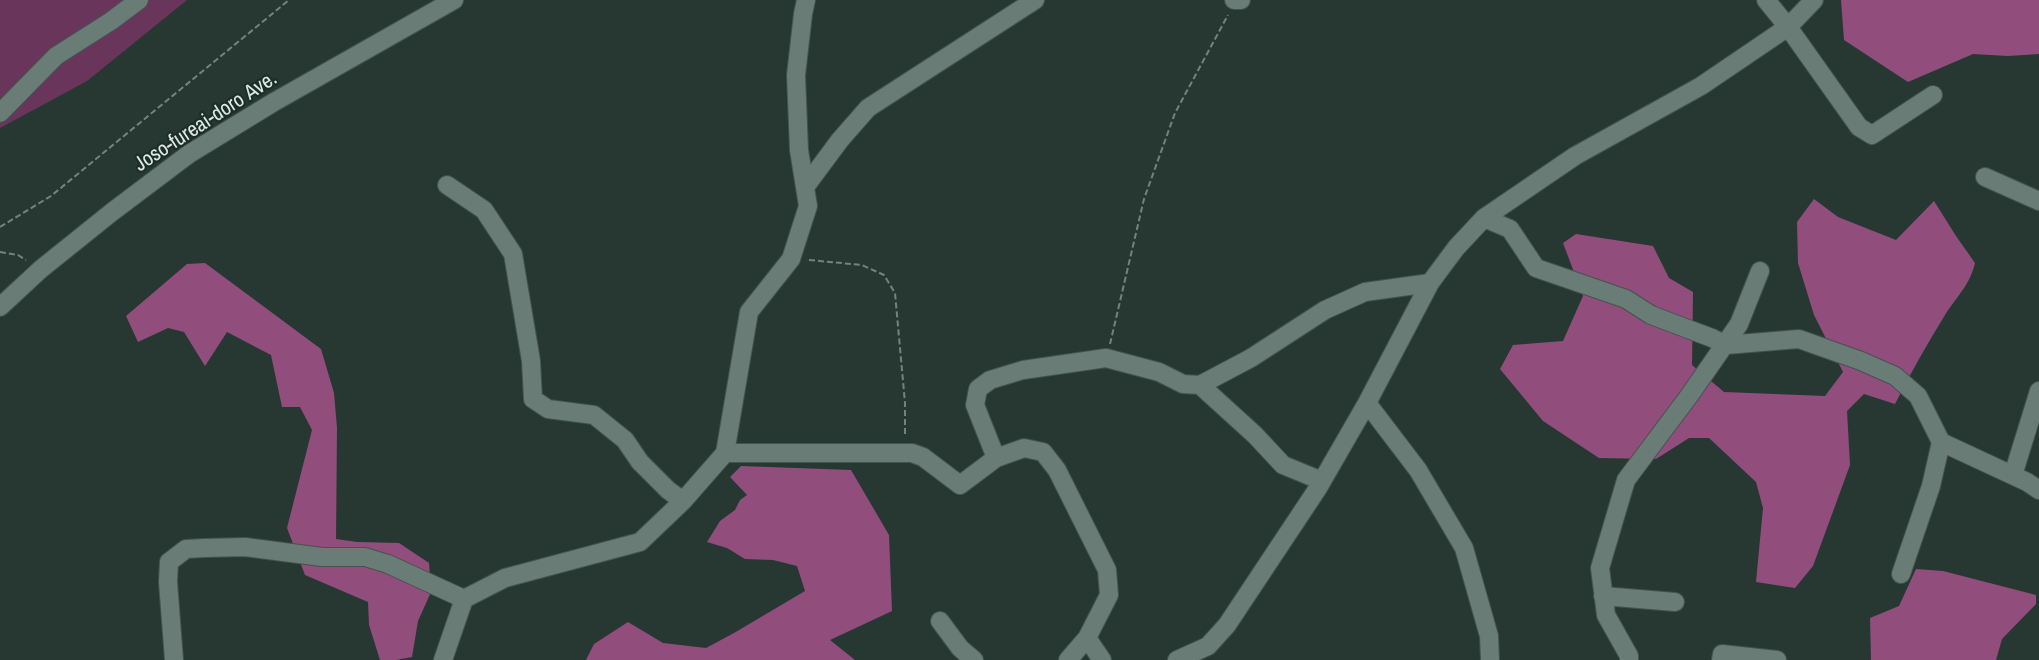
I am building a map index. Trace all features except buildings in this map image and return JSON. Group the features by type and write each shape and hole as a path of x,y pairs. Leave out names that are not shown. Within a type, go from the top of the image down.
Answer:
{"street":[{"path":"0,113 56,56 139,0"},
{"name":"Joso-fureai-doro Ave.","path":"0,307 42,269 112,212 189,154 274,102 454,0"},
{"path":"443,660 464,599 505,578 640,542 683,501 725,453 749,312 791,259 808,206 798,131 796,75 806,0"},
{"path":"806,187 840,140 868,108 1035,0"},
{"path":"1235,0 1241,0"},
{"path":"1766,0 1859,127 1872,135 1933,95"},
{"path":"1178,660 1208,645 1227,625 1322,481 1367,403 1430,283 1456,248 1484,218 1575,156 1701,86 1788,27 1814,0"},
{"path":"1985,177 2039,201"},
{"path":"447,185 484,210 513,254 531,361 533,399 548,409 594,415 624,440 640,462 668,490 683,501"},
{"path":"1484,218 1510,229 1536,268 1626,299 1651,315 1726,345 1799,339 1894,376 1918,396 1941,441 2039,490"},
{"path":"1629,660 1629,656 1606,615 1600,568 1626,480 1726,345 1739,324 1760,271"},
{"path":"996,458 975,405 978,389 990,381 1023,370 1106,358 1159,372 1183,384 1200,385 1251,358 1325,309 1365,292 1430,283"},
{"path":"1200,385 1255,435 1283,465 1322,481"},
{"path":"2013,476 2039,391"},
{"path":"1367,403 1419,470 1464,548 1489,636 1491,660"},
{"path":"1901,574 1931,486 1941,441"},
{"path":"725,453 905,453 923,457 960,484 996,458 1024,448 1043,452 1057,470 1107,570 1109,595 1087,638 1068,660"},
{"path":"174,660 168,582 170,562 186,549 245,547 322,557 365,557 388,564 464,599"},
{"path":"1603,596 1675,603"},
{"path":"940,621 960,648 974,660"},
{"path":"1087,638 1102,660"},
{"path":"1721,660 1722,654 1777,660"}],"path":[{"path":"0,227 51,196 289,0"},
{"path":"1106,358 1144,199 1172,124 1235,0"},
{"path":"0,252 18,255 42,269"},
{"path":"791,259 862,265 884,275 895,293 905,403 905,453"}],"shaded area":[{"path":"0,0 187,0 87,81 0,128"},
{"path":"1841,0 2039,0 2039,54 2008,56 1973,54 1908,82 1844,40"},
{"path":"1814,199 1838,217 1896,240 1934,201 1975,263 1966,284 1945,315 1895,404 1864,394 1847,411 1850,465 1813,566 1795,588 1756,582 1763,508 1756,482 1709,438 1689,438 1656,459 1599,458 1543,421 1500,369 1513,345 1563,341 1583,296 1563,243 1576,234 1653,246 1669,278 1693,292 1692,365 1724,392 1825,396 1843,372 1814,315 1798,263 1797,222"},
{"path":"205,263 321,349 334,393 337,428 336,539 399,543 429,563 431,592 418,621 412,657 380,660 369,625 368,602 305,575 287,528 312,430 300,407 282,407 271,355 227,332 205,366 184,332 168,328 138,342 126,316 187,264"},
{"path":"741,466 851,470 889,535 892,611 830,640 855,660 586,660 594,644 628,622 663,643 706,648 805,591 797,566 773,560 745,559 727,548 707,542 720,521 735,510 740,500 747,495 730,477"},
{"path":"1916,569 1943,571 2036,595 2036,604 2002,639 1996,660 1871,660 1870,618 1899,606"}]}
